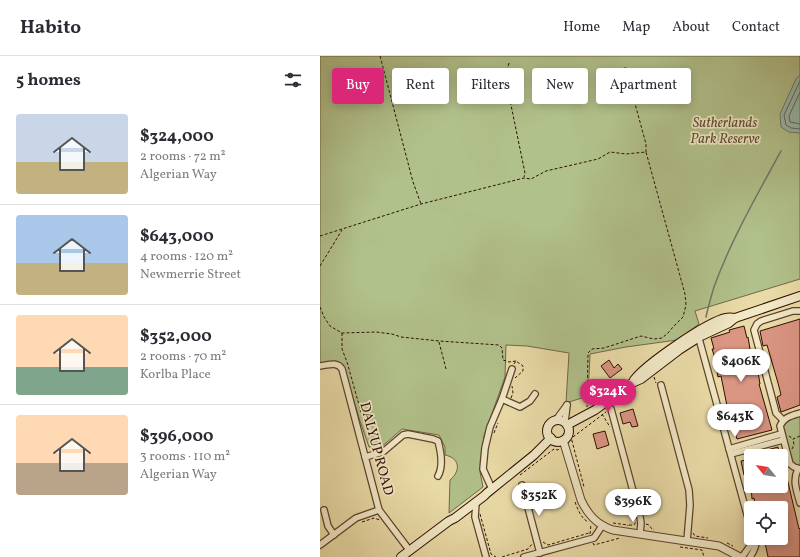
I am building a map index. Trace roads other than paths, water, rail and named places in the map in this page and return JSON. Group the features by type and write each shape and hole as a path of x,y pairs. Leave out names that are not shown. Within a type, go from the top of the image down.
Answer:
{"main road":[{"path":"566,424 568,434 563,440 556,441 550,438 548,426 553,421 556,420 566,424 595,410 632,383 641,379 695,337 729,323 736,318 800,296"},
{"path":"401,557 476,503 534,455 550,438"},
{"path":"449,521 453,515 482,493 490,491"}],"street":[{"path":"783,420 775,409 754,330 757,324 761,321 793,311 800,311"},
{"path":"695,337 702,352 744,503"},
{"name":"DALYUP ROAD","path":"320,366 338,364 342,370 379,510 410,551"},
{"path":"490,491 483,469 483,461 490,427 502,399 512,369"},
{"path":"658,384 689,490 690,505 687,541"},
{"path":"502,399 520,406 530,401 535,394"},
{"path":"556,420 567,405 566,424"},
{"path":"611,409 639,523 640,534"},
{"path":"800,413 783,420 780,426 790,464 799,469 794,476 794,482 800,503"},
{"path":"365,457 383,452 403,435 408,434 433,439 438,441 440,449 441,471 438,476"},
{"path":"730,451 783,436"},
{"path":"563,440 585,509 593,519 602,526 613,530 719,546 741,557 750,545"},
{"path":"522,485 540,553"},
{"path":"476,503 475,517 486,557"},
{"path":"324,510 328,526 334,534"},
{"path":"320,545 356,518 379,510"},
{"path":"464,512 475,517"},
{"path":"524,557 597,534 602,526"},
{"path":"750,557 755,545"}],"water":[{"path":"800,75 800,133 789,132 781,127 780,114 796,79"}],"waterway":[{"path":"706,317 714,287 728,252 781,151"}],"park label":[{"name":"Sutherlands Park Reserve","path":"725,132"}]}
